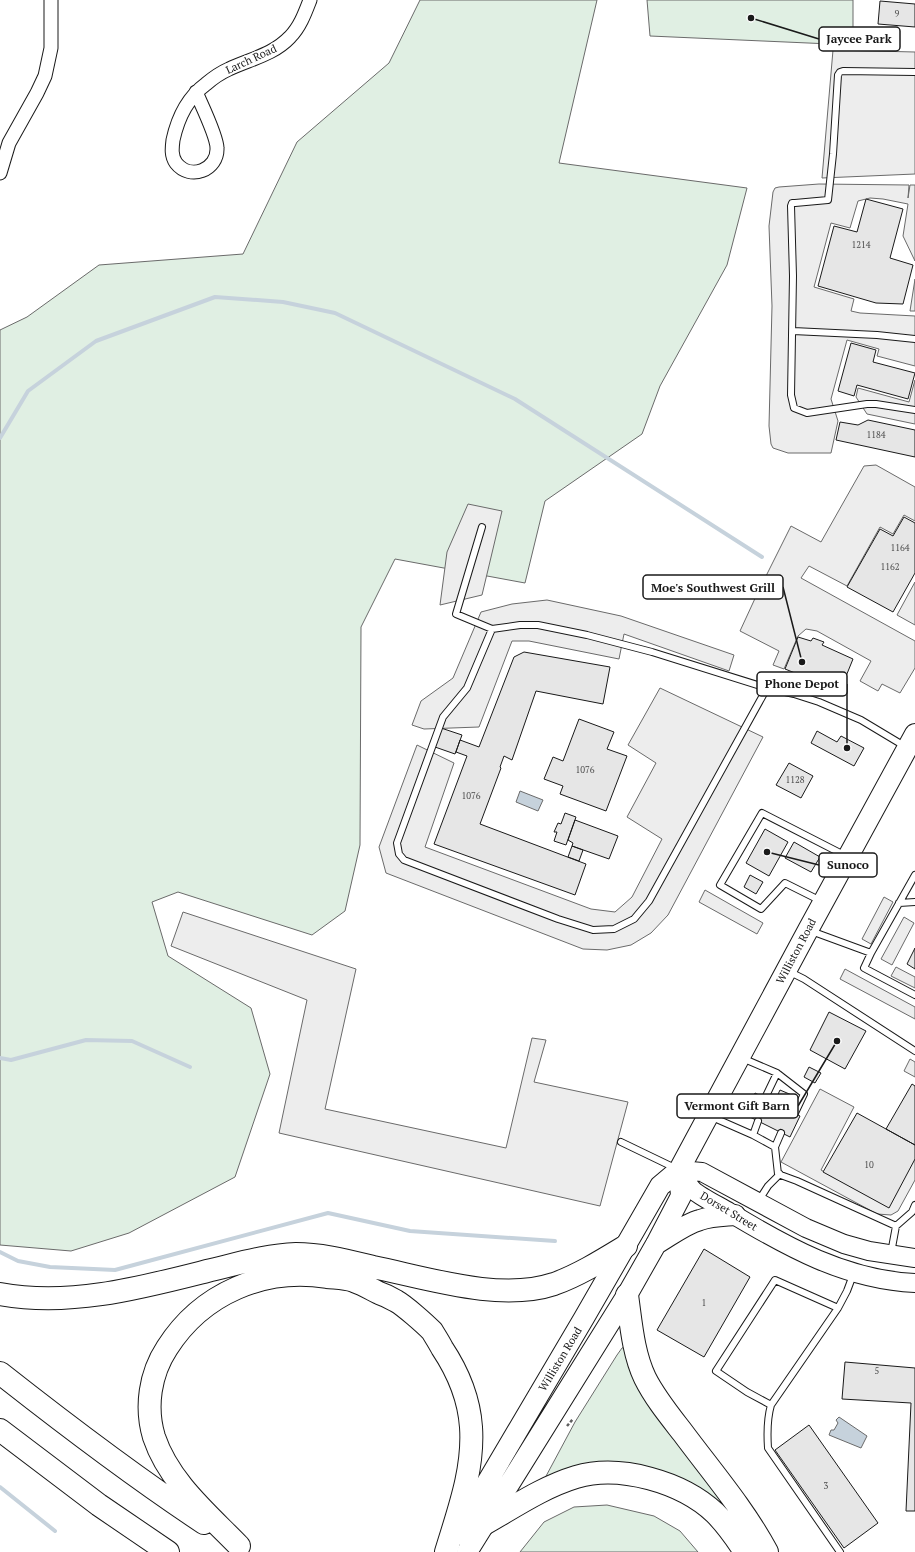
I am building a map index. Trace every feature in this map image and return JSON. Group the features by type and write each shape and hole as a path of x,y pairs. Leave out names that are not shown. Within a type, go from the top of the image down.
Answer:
{"highway":[{"path":"0,1294 28,1298 57,1298 99,1294 164,1282 262,1258 297,1254 314,1255 348,1261 468,1287 514,1291 553,1284 596,1264 626,1246"},
{"path":"244,1549 180,1483 160,1451 154,1438 150,1413 150,1400 154,1376 158,1362 172,1340 190,1320 212,1302 237,1288 265,1278 282,1275 312,1274 353,1281 397,1301 431,1330 452,1363 462,1385 467,1403 471,1427 471,1448 465,1486 446,1552"},
{"path":"627,1295 637,1357 644,1377 656,1398 732,1498 767,1552"},
{"path":"0,1373 66,1425 154,1490 244,1549"},
{"path":"0,1430 99,1505 168,1552"},
{"path":"484,1524 542,1491 577,1477 594,1474 627,1474 661,1482 689,1494 714,1512 725,1523 744,1552"}],"main road":[{"name":"Williston Road","path":"446,1552 660,1186 679,1170 847,857 912,744"},
{"name":"Williston Road","path":"467,1552 627,1295 656,1244 681,1196 679,1170"},
{"name":"Dorset Street","path":"679,1170 702,1172 824,1236 844,1244 869,1251 915,1258"},
{"name":"Dorset Street","path":"679,1170 694,1190 796,1250 822,1262 853,1273 888,1280 915,1283"},
{"path":"656,1244 687,1225 699,1220 735,1215"},
{"path":"888,1280 891,1255"}],"street":[{"path":"0,173 9,142 45,76 51,48 51,0"},
{"name":"Larch Road","path":"196,92 215,140 217,149 216,158 210,166 202,171 193,172 180,167 174,159 172,150 175,131 186,103 196,92 221,73 266,54 279,46 295,31 306,13 310,0"}],"lane":[{"path":"915,72 840,72 838,75 833,154 828,200 792,203 791,206 793,276 791,395 794,408 807,413 876,404 915,410"},
{"path":"793,331 861,334 915,339"},
{"path":"482,527 456,614 492,629 520,625 538,625 587,635 652,652 767,688 794,694 819,702 912,744"},
{"path":"492,629 468,688 443,717 397,843 399,854 404,860 558,919 593,930 614,930 634,919 649,901 767,688"},
{"path":"823,902 785,883 761,909 720,885 762,814 847,857"},
{"path":"915,875 864,968 915,995"},
{"path":"899,903 915,902"},
{"path":"808,930 871,953"},
{"path":"786,970 804,979 915,1051"},
{"path":"739,1057 777,1073 804,1094 795,1113"},
{"path":"765,1098 777,1073"},
{"path":"708,1115 753,1135 775,1147"},
{"path":"753,1135 758,1121"},
{"path":"781,1133 775,1147 778,1174 797,1180 896,1226"},
{"path":"621,1142 679,1170"},
{"path":"758,1202 768,1186 780,1174"},
{"path":"891,1255 896,1226 913,1212 915,1205"},
{"path":"840,1552 768,1448 767,1431 771,1405 838,1308 853,1273"},
{"path":"771,1405 716,1371 775,1280 838,1308"}],"green space":[{"path":"420,0 597,0 559,163 747,188 727,265 660,386 642,434 545,501 525,583 395,559 361,627 360,845 345,911 312,935 178,892 152,902 168,956 251,1008 270,1074 235,1177 129,1233 71,1251 0,1245 0,330 27,317 99,265 243,254 297,142 389,63"},
{"path":"647,0 853,0 853,45 650,36"},
{"path":"626,1346 740,1524 681,1481 545,1478 575,1422 617,1355 622,1348"},
{"path":"607,1505 654,1516 680,1531 698,1552 520,1552 544,1522 574,1507"}],"shaded area":[{"path":"833,50 915,52 915,174 822,178"},
{"path":"819,184 909,185 908,198 910,185 915,185 915,261 903,236 908,204 870,198 858,201 850,228 831,223 814,287 854,299 851,311 860,313 915,316 915,366 877,356 879,349 847,340 831,399 838,421 831,453 788,453 773,448 771,444 769,426 772,306 769,226 773,192 775,188"},
{"path":"915,279 915,311 910,311"},
{"path":"915,380 915,424 867,414 856,397 858,388 909,402"},
{"path":"876,465 915,487 915,521 904,515 893,534 880,527 847,586 809,566 801,578 915,641 915,668 900,693 882,684 878,691 860,681 871,661 817,631 806,629 798,636 784,669 773,665 779,651 740,631 791,526 821,542 864,466"},
{"path":"468,504 502,511 482,595 440,605 447,552"},
{"path":"915,582 915,625 897,615"},
{"path":"547,600 621,616 734,655 729,671 624,634 619,659 529,641 512,641 479,727 424,729 412,725 421,701 453,678 481,612 512,604"},
{"path":"660,688 763,737 668,915 651,933 631,945 607,950 583,949 386,873 379,847 417,745 454,763 425,847 591,909 615,912 632,897 662,839 627,817 656,763 628,745"},
{"path":"520,791 543,800 538,811 516,802"},
{"path":"705,890 763,923 757,934 699,902"},
{"path":"884,897 893,902 871,944 862,939"},
{"path":"183,912 356,969 325,1109 506,1148 532,1038 546,1040 534,1082 628,1102 600,1206 279,1133 307,1000 171,946"},
{"path":"904,917 914,923 892,965 881,959"},
{"path":"896,967 915,977 915,988 891,976"},
{"path":"845,969 915,1007 915,1019 840,979"},
{"path":"910,1059 915,1062 915,1077 904,1071"},
{"path":"820,1089 854,1107 821,1170 887,1206 915,1154 915,1180 898,1211 891,1215 877,1214 781,1162"},
{"path":"839,1417 867,1436 861,1448 829,1435 831,1430 834,1430 838,1423 836,1420"}],"building":[{"path":"880,1 915,4 915,27 878,24"},
{"path":"866,199 903,209 890,258 913,265 903,304 876,303 818,286 834,226 857,232"},
{"path":"851,343 876,350 873,362 915,373 908,399 857,385 854,396 838,391"},
{"path":"868,420 915,430 915,457 836,440 840,422 858,425"},
{"path":"904,517 915,523 915,573 893,612 847,587 880,529 893,536"},
{"path":"798,637 811,641 813,638 824,642 822,645 853,659 840,691 785,669"},
{"path":"524,652 610,667 603,704 536,691 512,760 504,756 480,824 586,864 575,895 434,844 467,756 456,752 460,740 479,747 514,657"},
{"path":"579,719 614,732 607,749 627,756 606,811 560,794 563,786 544,779 553,757 563,761"},
{"path":"441,728 462,735 455,754 435,747"},
{"path":"817,731 837,742 841,736 864,748 854,766 811,743"},
{"path":"789,763 813,776 801,798 776,785"},
{"path":"565,813 576,817 566,845 554,841 557,832 554,832 558,823 561,824"},
{"path":"575,820 618,836 609,859 572,846 573,843 568,840"},
{"path":"765,829 788,842 769,876 746,863"},
{"path":"794,842 820,857 811,872 785,858"},
{"path":"572,846 583,850 579,861 568,857"},
{"path":"750,875 763,882 756,894 744,887"},
{"path":"915,948 915,969 907,964"},
{"path":"829,1012 866,1031 845,1069 810,1050"},
{"path":"809,1067 821,1073 815,1083 804,1077"},
{"path":"912,1084 915,1086 915,1145 886,1129"},
{"path":"780,1090 794,1096 787,1109 774,1103"},
{"path":"755,1093 800,1116 790,1137 744,1114"},
{"path":"857,1113 915,1145 915,1159 889,1208 823,1172"},
{"path":"704,1249 750,1277 704,1357 657,1330"},
{"path":"845,1362 915,1368 915,1511 906,1511 911,1403 842,1399"},
{"path":"809,1425 878,1523 844,1548 775,1450"}],"waterway":[{"path":"0,438 28,391 96,341 215,297 283,302 335,313 515,399 762,557"},
{"path":"0,1058 11,1060 86,1040 132,1041 190,1067"},
{"path":"0,1252 18,1261 50,1267 115,1270 328,1213 410,1231 555,1241"},
{"path":"0,1487 55,1531"}],"place":[{"name":"Jaycee Park","path":"751,18"},
{"name":"Moe's Southwest Grill","path":"802,662"},
{"name":"Phone Depot","path":"847,748"},
{"name":"Sunoco","path":"767,852"},
{"name":"Vermont Gift Barn","path":"837,1041"}]}
